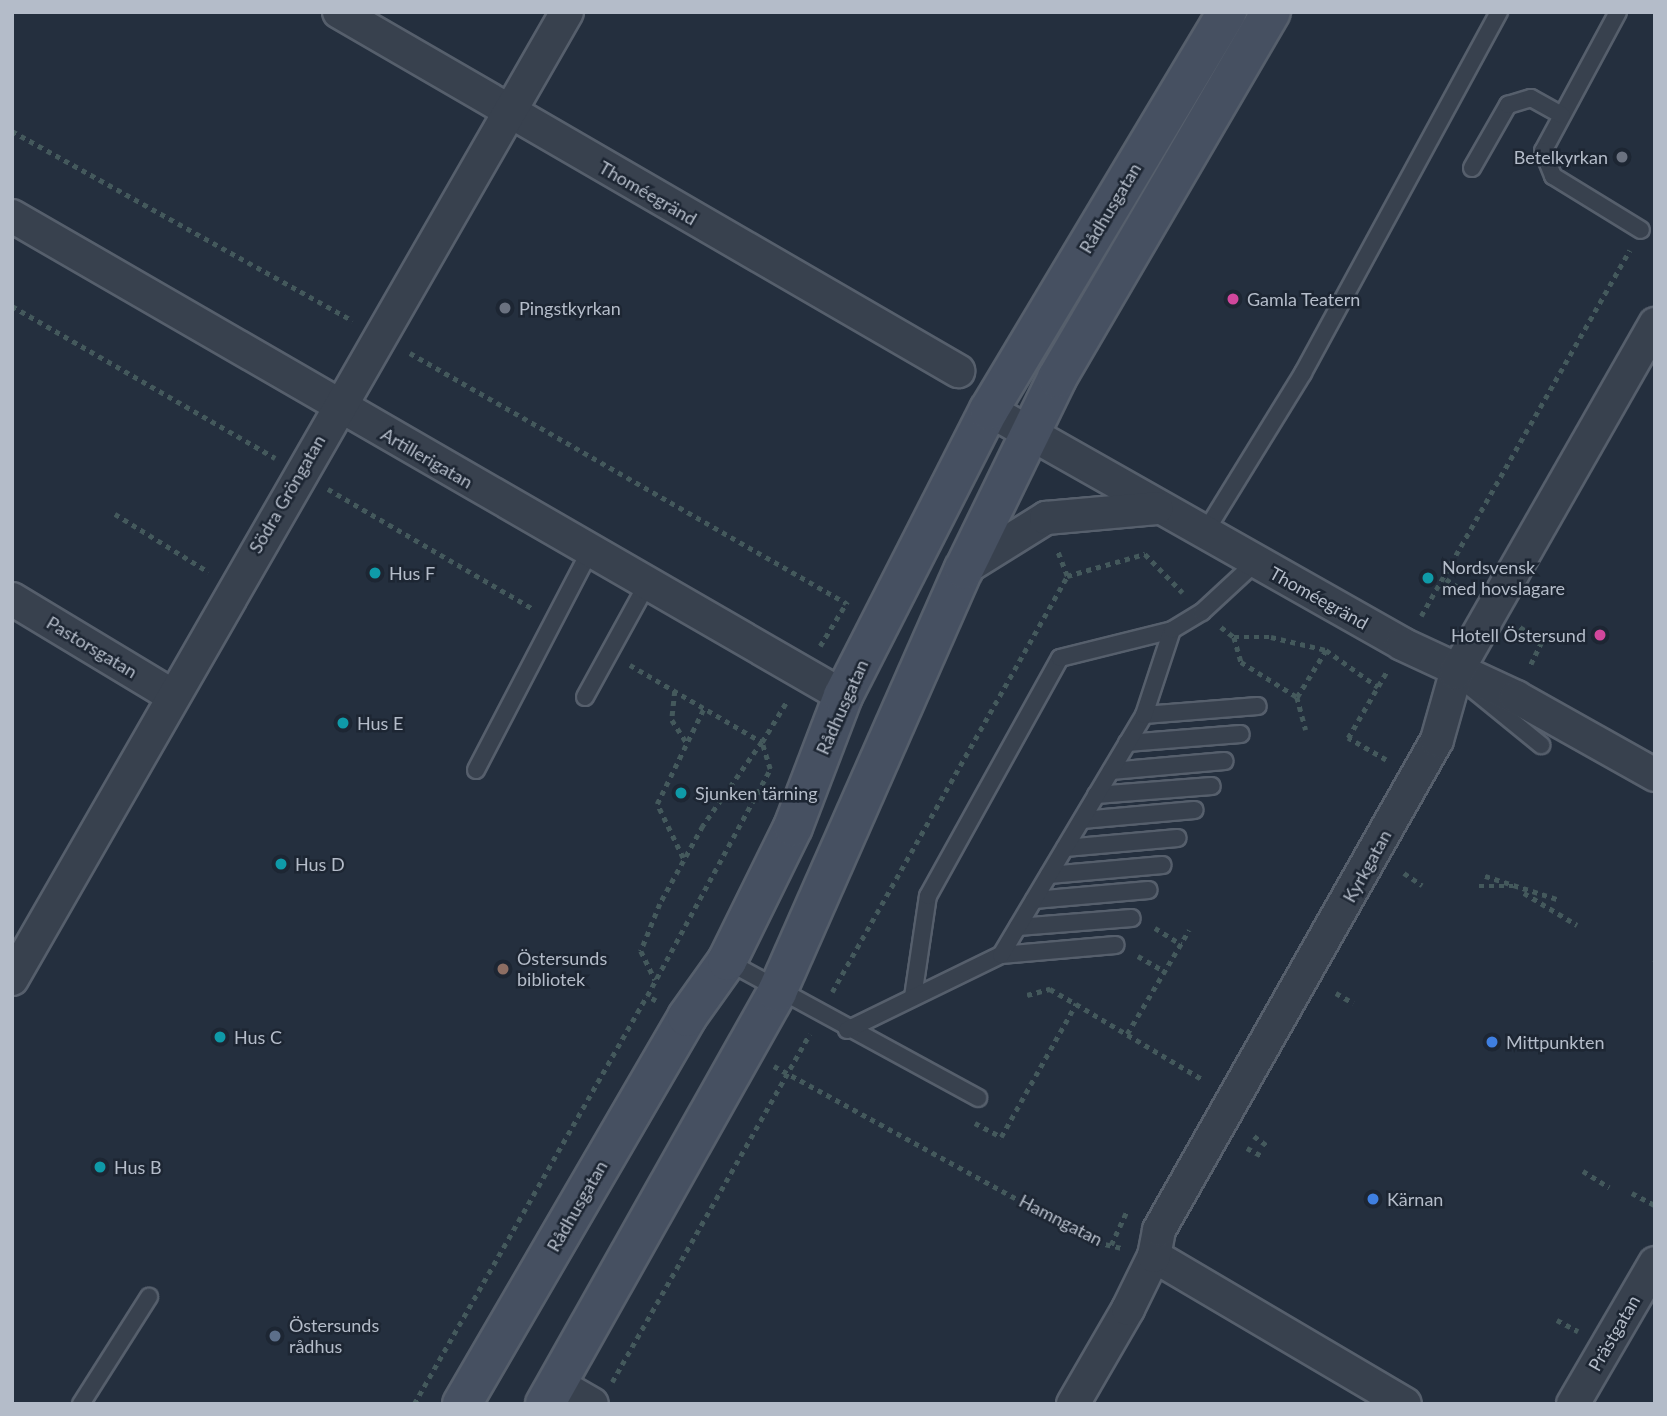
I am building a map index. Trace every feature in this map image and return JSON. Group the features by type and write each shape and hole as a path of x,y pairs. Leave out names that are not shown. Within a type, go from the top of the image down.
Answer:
{"main road":[{"name":"Rådhusgatan","path":"462,1404 687,1017 727,961 793,827 844,696 989,410 1227,12"},
{"path":"551,1394 777,992 964,569 1033,434 1056,378 1271,12"}],"street":[{"name":"Thoméegränd","path":"339,12 958,371"},
{"name":"Södra Gröngatan","path":"12,979 299,472 382,337 568,12"},
{"name":"Artillerigatan","path":"12,216 337,407 844,696"},
{"name":"Kyrkgatan","path":"1073,1404 1154,1256 1159,1230 1437,740 1456,673 1655,324"},
{"name":"Thoméegränd","path":"989,410 1402,645 1456,673 1516,697 1655,775"},
{"path":"964,569 1046,518 1157,508"},
{"name":"Pastorsgatan","path":"12,599 172,695"},
{"path":"1154,1256 1405,1404"},
{"name":"Prästgatan","path":"1573,1404 1655,1263"},
{"path":"551,1394 601,1394"}],"lane":[{"path":"1204,534 1303,373 1499,12"},
{"path":"1618,12 1543,151 1553,176 1641,230"},
{"path":"1472,168 1508,105 1531,98 1562,116"},
{"path":"476,770 590,551"},
{"path":"913,998 928,896 1060,658 1172,630 1202,612 1255,563"},
{"path":"585,697 647,584"},
{"path":"1001,955 1144,715 1172,630"},
{"path":"1456,673 1541,745"},
{"path":"1144,715 1258,706"},
{"path":"1127,743 1241,734"},
{"path":"1111,771 1225,761"},
{"path":"1096,795 1212,786"},
{"path":"1082,820 1195,810"},
{"path":"1065,848 1178,838"},
{"path":"1049,875 1163,865"},
{"path":"1034,900 1149,890"},
{"path":"1018,928 1132,918"},
{"path":"847,1030 1001,955 1116,945"},
{"path":"727,961 847,1030 976,1096"},
{"path":"81,1404 149,1297"}],"path":[{"path":"12,131 382,337 846,603"},
{"path":"1386,760 1348,738 1402,645 1446,579 1641,230"},
{"path":"12,306 554,621"},
{"path":"115,514 234,587"},
{"path":"601,1394 790,1074 892,878 1067,576 1046,518"},
{"path":"1234,636 1271,637 1326,650 1378,687"},
{"path":"609,653 762,742 683,859 641,951 655,980"},
{"path":"675,691 672,720 687,743"},
{"path":"1297,698 1306,730"},
{"path":"683,859 676,835 657,804 704,708"},
{"path":"1404,873 1422,885"},
{"path":"1485,876 1560,900"},
{"path":"1479,886 1524,890 1578,924"},
{"path":"1154,928 1181,944"},
{"path":"1127,1034 1189,930"},
{"path":"1138,955 1164,971"},
{"path":"1027,995 1050,989 1202,1079"},
{"path":"1336,993 1353,1003"},
{"path":"414,1404 647,996"},
{"path":"976,1096 963,1116 1001,1137 1076,1004"},
{"name":"Hamngatan","path":"790,1074 1096,1242 1154,1256"},
{"path":"1254,1136 1268,1146"},
{"path":"1247,1148 1262,1156"},
{"path":"1583,1172 1608,1188"},
{"path":"1632,1193 1655,1205"},
{"path":"1111,1245 1127,1210"}],"place":[{"name":"Betelkyrkan","path":"1622,157"},
{"name":"Gamla Teatern","path":"1233,299"},
{"name":"Pingstkyrkan","path":"505,308"},
{"name":"Hus F","path":"375,573"},
{"name":"Nordsvensk med hovslagare","path":"1428,578"},
{"name":"Hotell Östersund","path":"1600,635"},
{"name":"Hus E","path":"343,723"},
{"name":"Sjunken tärning","path":"681,793"},
{"name":"Hus D","path":"281,864"},
{"name":"Östersunds bibliotek","path":"503,969"},
{"name":"Hus C","path":"220,1037"},
{"name":"Mittpunkten","path":"1492,1042"},
{"name":"Hus B","path":"100,1167"},
{"name":"Kärnan","path":"1373,1199"},
{"name":"Östersunds rådhus","path":"275,1336"}]}
